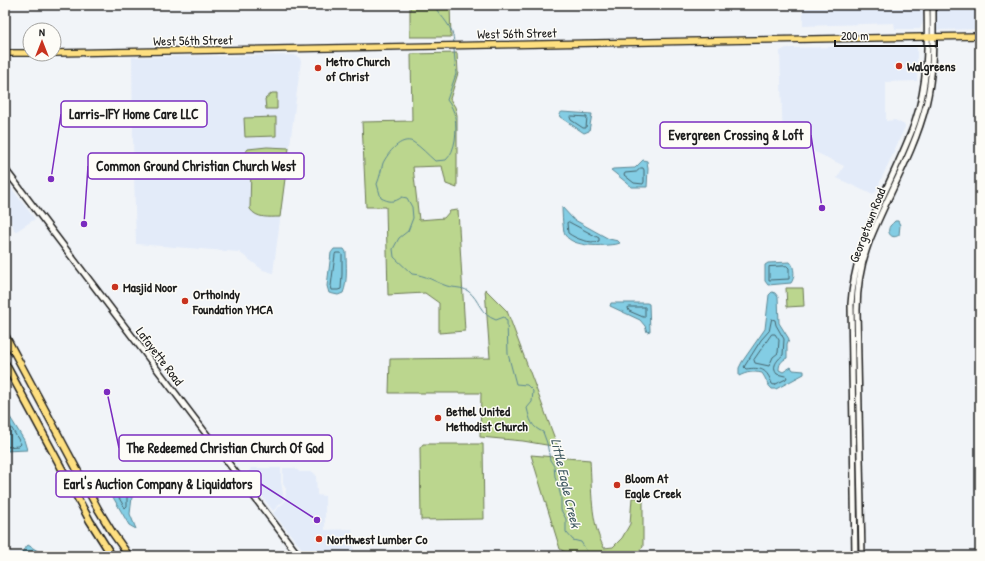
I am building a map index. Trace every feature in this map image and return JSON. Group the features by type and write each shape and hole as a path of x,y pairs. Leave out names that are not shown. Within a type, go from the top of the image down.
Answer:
{"highway":[{"path":"5,335 98,509 129,556"},
{"path":"5,363 90,521 112,556"}],"main road":[{"name":"Georgetown Road","path":"862,556 857,305 858,286 871,237 916,137 928,97 932,72 927,5"},
{"name":"Georgetown Road","path":"855,556 851,304 852,282 859,254 866,235 915,120 920,103 925,78 933,5"},
{"name":"West 56th Street","path":"62,53 980,36"},
{"path":"5,54 22,53"},
{"name":"Lafayette Road","path":"5,169 299,556"},
{"path":"859,254 865,256"}],"shaded area":[{"path":"803,5 923,5 923,22 920,29 895,29 894,23 803,26"},
{"path":"935,5 980,5 980,29 936,30"},
{"path":"913,46 917,48 917,81 886,82 886,121 895,120 905,125 905,127 875,193 871,194 837,178 844,166 809,149 806,146 806,143 783,142 780,51 786,48"},
{"path":"294,55 299,57 301,61 273,273 263,270 239,252 136,244 132,57"},
{"path":"5,180 35,219 15,232 8,213 5,213"},
{"path":"251,468 281,468 281,482 284,498 273,511 246,475"},
{"path":"283,468 294,468 300,472 313,472 316,475 317,495 325,496 325,530 352,529 354,551 347,552 350,556 308,556 273,513 285,501 286,489 283,484"}],"green space":[{"path":"410,5 450,5 451,37 410,37"},
{"path":"457,53 458,73 450,99 455,107 457,115 457,188 446,184 442,166 413,167 419,220 444,218 450,211 458,210 465,331 439,333 439,303 425,293 388,295 386,207 366,207 362,122 412,121 411,54"},
{"path":"272,93 277,93 277,109 266,109 265,99"},
{"path":"276,117 276,136 245,137 244,118"},
{"path":"267,147 289,148 280,217 260,216 250,209 251,168 244,162 245,153 248,149"},
{"path":"786,288 803,288 804,306 787,307"},
{"path":"485,289 507,311 558,447 523,441 480,437 481,393 389,393 390,359 490,358"},
{"path":"423,444 483,444 484,519 421,520 420,448"},
{"path":"531,455 590,460 594,516 599,538 604,548 613,547 622,538 630,524 632,498 643,497 643,547 632,556 571,556 560,549"}],"water":[{"path":"562,112 592,114 589,131 584,133 560,117 559,114"},
{"path":"643,160 647,161 647,187 632,187 611,170 635,168"},
{"path":"562,207 573,219 609,239 620,243 589,245 569,239 564,233"},
{"path":"895,221 898,221 900,225 899,235 894,237 890,235 889,229"},
{"path":"334,249 344,249 346,252 346,283 343,293 338,295 329,293 327,286 331,253"},
{"path":"790,262 794,272 791,283 768,285 765,281 765,265 768,263"},
{"path":"772,292 778,297 779,323 789,339 787,344 787,358 783,360 779,366 779,370 783,372 791,367 793,370 804,371 804,374 776,389 772,389 770,387 762,373 750,372 739,376 739,368 742,362 765,329 769,295"},
{"path":"611,303 649,304 650,331 647,332 645,326 640,320 610,306"},
{"path":"5,409 24,440 27,450 5,451 7,430 5,427"},
{"path":"131,481 132,497 130,514 136,529 129,525 106,485 109,482"},
{"path":"28,545 46,556 19,556"}],"waterway":[{"name":"Little Eagle Creek","path":"433,5 450,27 454,43"},
{"name":"Little Eagle Creek","path":"454,49 456,74 447,100 455,115 456,134 454,146 449,156 446,160 435,161 413,142 404,141 395,146 383,163 377,184 381,198 392,201 402,197 407,198 412,207 413,218 408,231 399,238 393,249 394,257 412,274 426,277 447,286 461,288 468,291 486,314 496,320 504,317 507,321 508,354 516,384 527,385 533,391 532,402 527,408 533,425 543,432 547,443 550,460 554,466 555,477 561,497 561,510 566,519 566,532 573,540 581,542 590,556"}],"place":[{"name":"Walgreens","path":"899,66"},
{"name":"Metro Church of Christ","path":"318,68"},
{"name":"Larris-IFY Home Care LLC","path":"51,179"},
{"name":"Evergreen Crossing & Loft","path":"822,208"},
{"name":"Common Ground Christian Church West","path":"84,224"},
{"name":"Masjid Noor","path":"115,287"},
{"name":"OrthoIndy Foundation YMCA","path":"185,301"},
{"name":"The Redeemed Christian Church Of God","path":"107,392"},
{"name":"Bethel United Methodist Church","path":"438,418"},
{"name":"Bloom At Eagle Creek","path":"617,485"},
{"name":"Earl's Auction Company & Liquidators","path":"317,520"},
{"name":"Northwest Lumber Co","path":"319,539"}]}
